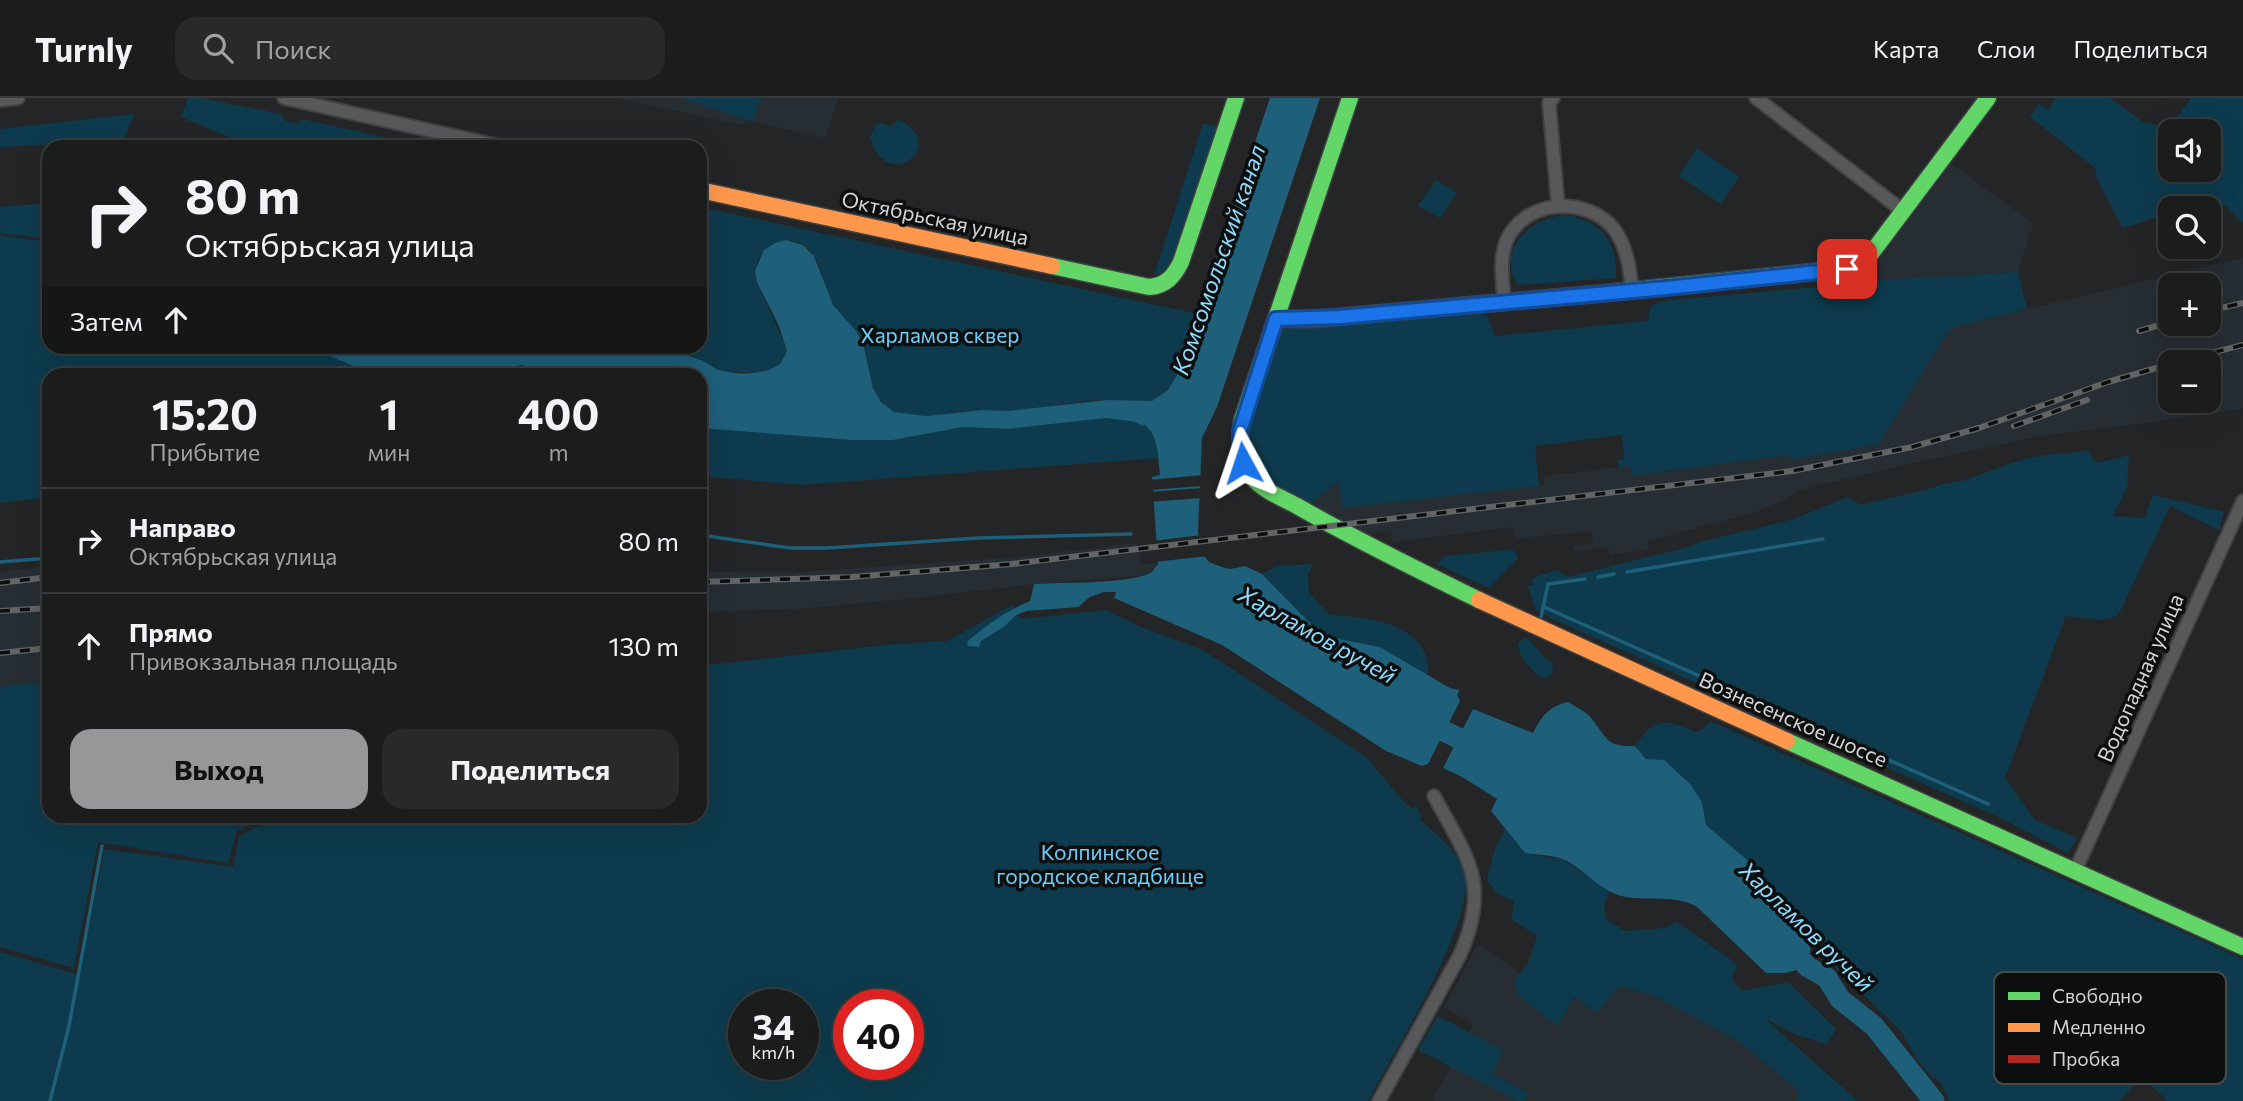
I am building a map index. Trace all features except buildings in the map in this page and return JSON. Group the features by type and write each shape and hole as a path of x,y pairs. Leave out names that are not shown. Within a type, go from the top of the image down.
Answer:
{"street":[{"path":"0,100 18,98"},
{"path":"284,98 472,140"},
{"name":"Октябрьская улица","path":"707,192 1142,286 1161,286 1171,279 1181,262 1236,98"},
{"name":"Вознесенское шоссе","path":"1350,98 1242,420 1239,440 1241,456 1257,483 1328,526 1497,609 2243,947"},
{"path":"1756,98 1903,211"},
{"path":"1276,319 1314,319 1861,267 1988,98"},
{"path":"1548,100 1558,205"},
{"path":"1504,301 1502,260 1506,241 1518,225 1534,212 1558,205 1575,206 1595,214 1612,227 1621,240 1627,257 1632,290"},
{"name":"Водопадная улица","path":"2075,871 2243,501"},
{"path":"1380,1101 1460,955 1474,913 1475,886 1469,861 1434,796"}],"shaded area":[{"path":"614,98 753,98 743,125"},
{"path":"761,98 839,98 825,138 753,122"},
{"path":"1949,162 2033,223 2018,272 1859,281"},
{"path":"2243,258 2243,408 2221,411 2221,350 2158,350 2158,413 2211,413 2040,436 1895,467 1796,491 1796,494 1757,512 1648,541 1649,549 1610,555 1608,547 1573,552 1573,546 1593,544 1591,531 1515,539 1513,527 1392,542 1390,531 1363,536 1308,506 1338,481 1343,508 1544,485 1544,476 1630,466 1632,476 1791,455 1792,460 1879,444 1954,326 2158,278 2158,336 2221,336 2221,273 2179,273"},
{"path":"1136,543 1142,564 1158,564 1148,575 798,609 707,612 707,572 786,573 1028,556"},
{"path":"42,567 42,682 0,687 0,572"},
{"path":"1477,945 1483,946 1567,1009 1575,997 1597,1013 1619,986 1654,996 1738,1041 1801,1093 1795,1101 1432,1101 1473,1024 1444,1008"}],"green space":[{"path":"188,98 202,98 281,114 285,121 299,124 301,119 397,140 236,140 181,117"},
{"path":"682,98 761,98 753,122"},
{"path":"2055,98 2110,98 2143,122 2158,125 2158,182 2221,182 2221,119 2176,119 2191,98 2243,98 2243,223 2225,205 2221,205 2221,196 2158,196 2158,216 2122,227 2097,179 2095,168 2030,117 2039,104 2049,110"},
{"path":"134,114 124,140 42,140 42,145 0,147 0,129"},
{"path":"898,120 913,130 918,140 917,151 910,159 900,164 889,163 878,154 870,137 876,124 884,123 890,127"},
{"path":"1203,123 1217,127 1173,262 1165,271 1154,276"},
{"path":"1697,148 1739,177 1721,204 1679,176"},
{"path":"1436,180 1457,193 1440,218 1418,206"},
{"path":"42,204 42,238 0,233 0,207"},
{"name":"Харламов сквер","path":"707,209 1198,314 1177,375 1162,395 1152,401 1092,401 1009,411 919,417 903,415 889,409 876,394 859,336 832,305 817,260 806,246 795,241 786,241 760,257 757,266 761,289 787,351 781,363 756,373 722,371 706,362 673,354 707,354"},
{"path":"1567,215 1590,223 1605,236 1614,254 1616,278 1517,285 1511,259 1514,247 1521,237 1541,222"},
{"path":"0,235 42,241 42,354 326,354 360,368 42,368 42,498 0,503"},
{"path":"2018,272 2027,309 1954,327 1946,335 1879,444 1791,460 1790,455 1632,476 1630,466 1618,467 1617,460 1624,459 1622,435 1535,446 1539,486 1342,508 1338,481 1308,506 1269,483 1252,460 1250,443 1256,403 1281,329 1477,313 1488,317 1495,336 1648,321 1650,307 1661,301 1859,281"},
{"path":"1106,418 1135,422 1142,426 1144,423 1155,439 1159,458 801,485 707,477 707,429 851,440 893,440 963,427 1008,429"},
{"path":"2089,450 2092,459 2098,463 2129,455 2127,488 2113,516 2145,518 2153,495 2224,512 2219,530 2170,506 2118,616 2099,620 2066,616 2005,778 2035,820 2077,838 2068,853 1994,815 1552,619 1536,610 1528,586 1533,585 1532,578 1557,570 1568,577 1689,547 1794,519 1848,497 1861,505 1965,480 2034,457"},
{"path":"1515,551 1518,559 1489,588 1437,564 1445,556"},
{"path":"1313,564 1308,574 1309,593 1330,615 1379,621 1409,634 1420,645 1427,659 1428,676 1380,647 1330,637 1315,628 1262,574 1276,566"},
{"name":"Колпинское городское кладбище","path":"1012,605 1021,619 1106,610 1141,627 1203,650 1366,757 1406,804 1413,809 1417,806 1422,816 1420,820 1448,845 1459,860 1465,878 1464,899 1457,926 1429,990 1368,1101 0,1101 0,952 79,975 105,849 233,867 239,836 264,823 707,823 707,665 896,644 948,641"},
{"path":"1526,637 1553,664 1552,674 1543,678 1526,663 1520,654 1518,643"},
{"path":"42,682 42,823 252,823 237,831 228,863 98,842 74,968 0,947 0,687"},
{"path":"1710,721 2243,959 2243,1101 2168,1101 2148,1084 2226,1084 2226,972 1994,972 1994,1084 2139,1084 2132,1087 2120,1101 1949,1101 1941,1082 1931,1076 1918,1061 1900,1030 1811,944 1776,902 1752,864 1706,825 1702,802 1646,759 1635,746 1649,729 1661,723 1676,724 1696,732"},
{"path":"1505,829 1525,853 1565,860 1609,892 1604,906 1607,920 1625,931 1665,928 1677,922 1737,964 1732,979 1742,991 1788,982 1836,1029 1827,1044 1797,1035 1764,1018 1858,1101 1795,1101 1800,1092 1738,1041 1654,996 1619,986 1597,1013 1574,997 1558,1026 1518,996 1515,980 1528,963 1537,936 1511,919 1514,902 1497,893 1487,880 1495,849"},
{"path":"1438,1016 1503,1050 1492,1074 1529,1093 1525,1101 1519,1101 1418,1050"}],"water":[{"name":"Комсомольский канал","path":"1270,98 1320,98 1217,407 1202,438 1198,532 1209,562 1230,569 1245,566 1262,574 1315,628 1330,637 1380,647 1450,688 1460,690 1457,695 1460,701 1428,764 1422,766 1386,751 1222,645 1114,598 1116,592 1104,592 1090,597 1078,607 1027,611 1016,615 1005,626 981,641 979,647 968,646 967,642 989,624 1030,601 1034,584 1134,578 1150,573 1158,564 1152,477 1160,475 1158,454 1153,434 1144,424 1143,426 1135,422 1106,418 1008,429 963,427 893,440 851,440 707,429 707,368 535,368 521,365 510,368 359,368 324,354 683,354 723,371 761,372 781,363 787,351 779,326 757,282 755,271 764,250 786,240 803,245 814,256 833,305 863,343 873,388 881,402 894,412 926,416 983,410 1008,411 1107,400 1152,401 1168,390 1177,375"},
{"path":"1568,702 1589,716 1612,743 1635,746 1646,759 1664,760 1690,784 1702,802 1706,825 1752,864 1776,902 1811,944 1808,967 1785,973 1766,973 1696,906 1679,901 1618,895 1567,861 1552,856 1525,853 1491,811 1497,799 1443,768 1473,709 1533,733 1547,713"}],"pier":[{"path":"1203,475 1202,486 1149,490 1149,480"},
{"path":"1202,488 1202,498 1149,502 1149,492"},
{"path":"1202,535 1208,556 1154,562 1153,541"}],"waterway":[{"path":"707,536 790,548 827,548 979,538 1131,534"},
{"path":"1627,572 1823,539"},
{"path":"0,562 42,559"},
{"path":"1598,577 1614,574"},
{"path":"1541,617 1548,584 1585,579"},
{"path":"1544,607 1988,804"},
{"name":"Харламов ручей","path":"1419,719 1481,749"},
{"path":"50,1101 69,1026 102,846"},
{"name":"Харламов ручей","path":"1788,947 1808,967 1827,978 1840,999 1874,1026 1934,1101"}],"railway":[{"path":"2221,308 2243,303"},
{"path":"2139,331 2158,325"},
{"path":"2221,350 2243,345"},
{"path":"707,582 852,577 1012,564 1792,471 1912,447 1979,428 2108,382 2158,367"},
{"path":"2014,426 2087,400"},
{"path":"0,583 42,578"},
{"path":"0,611 42,608"},
{"path":"0,653 42,649"}],"traffic: fast":[{"path":"1052,266 1149,287 1160,285 1169,279 1181,262 1236,98"},
{"path":"1350,98 1242,420 1242,457 1252,477 1267,490 1364,543 1479,600"},
{"path":"1595,294 1861,267 1988,98"},
{"path":"1787,741 2243,947"}],"traffic: slow":[{"path":"707,192 1052,266"},
{"path":"1479,600 1787,741"}],"traffic: jam":[{"path":"1276,319 1314,319 1595,294"}],"route":[{"path":"1243,463 1240,447 1242,420 1276,319 1340,317 1847,269"}]}
